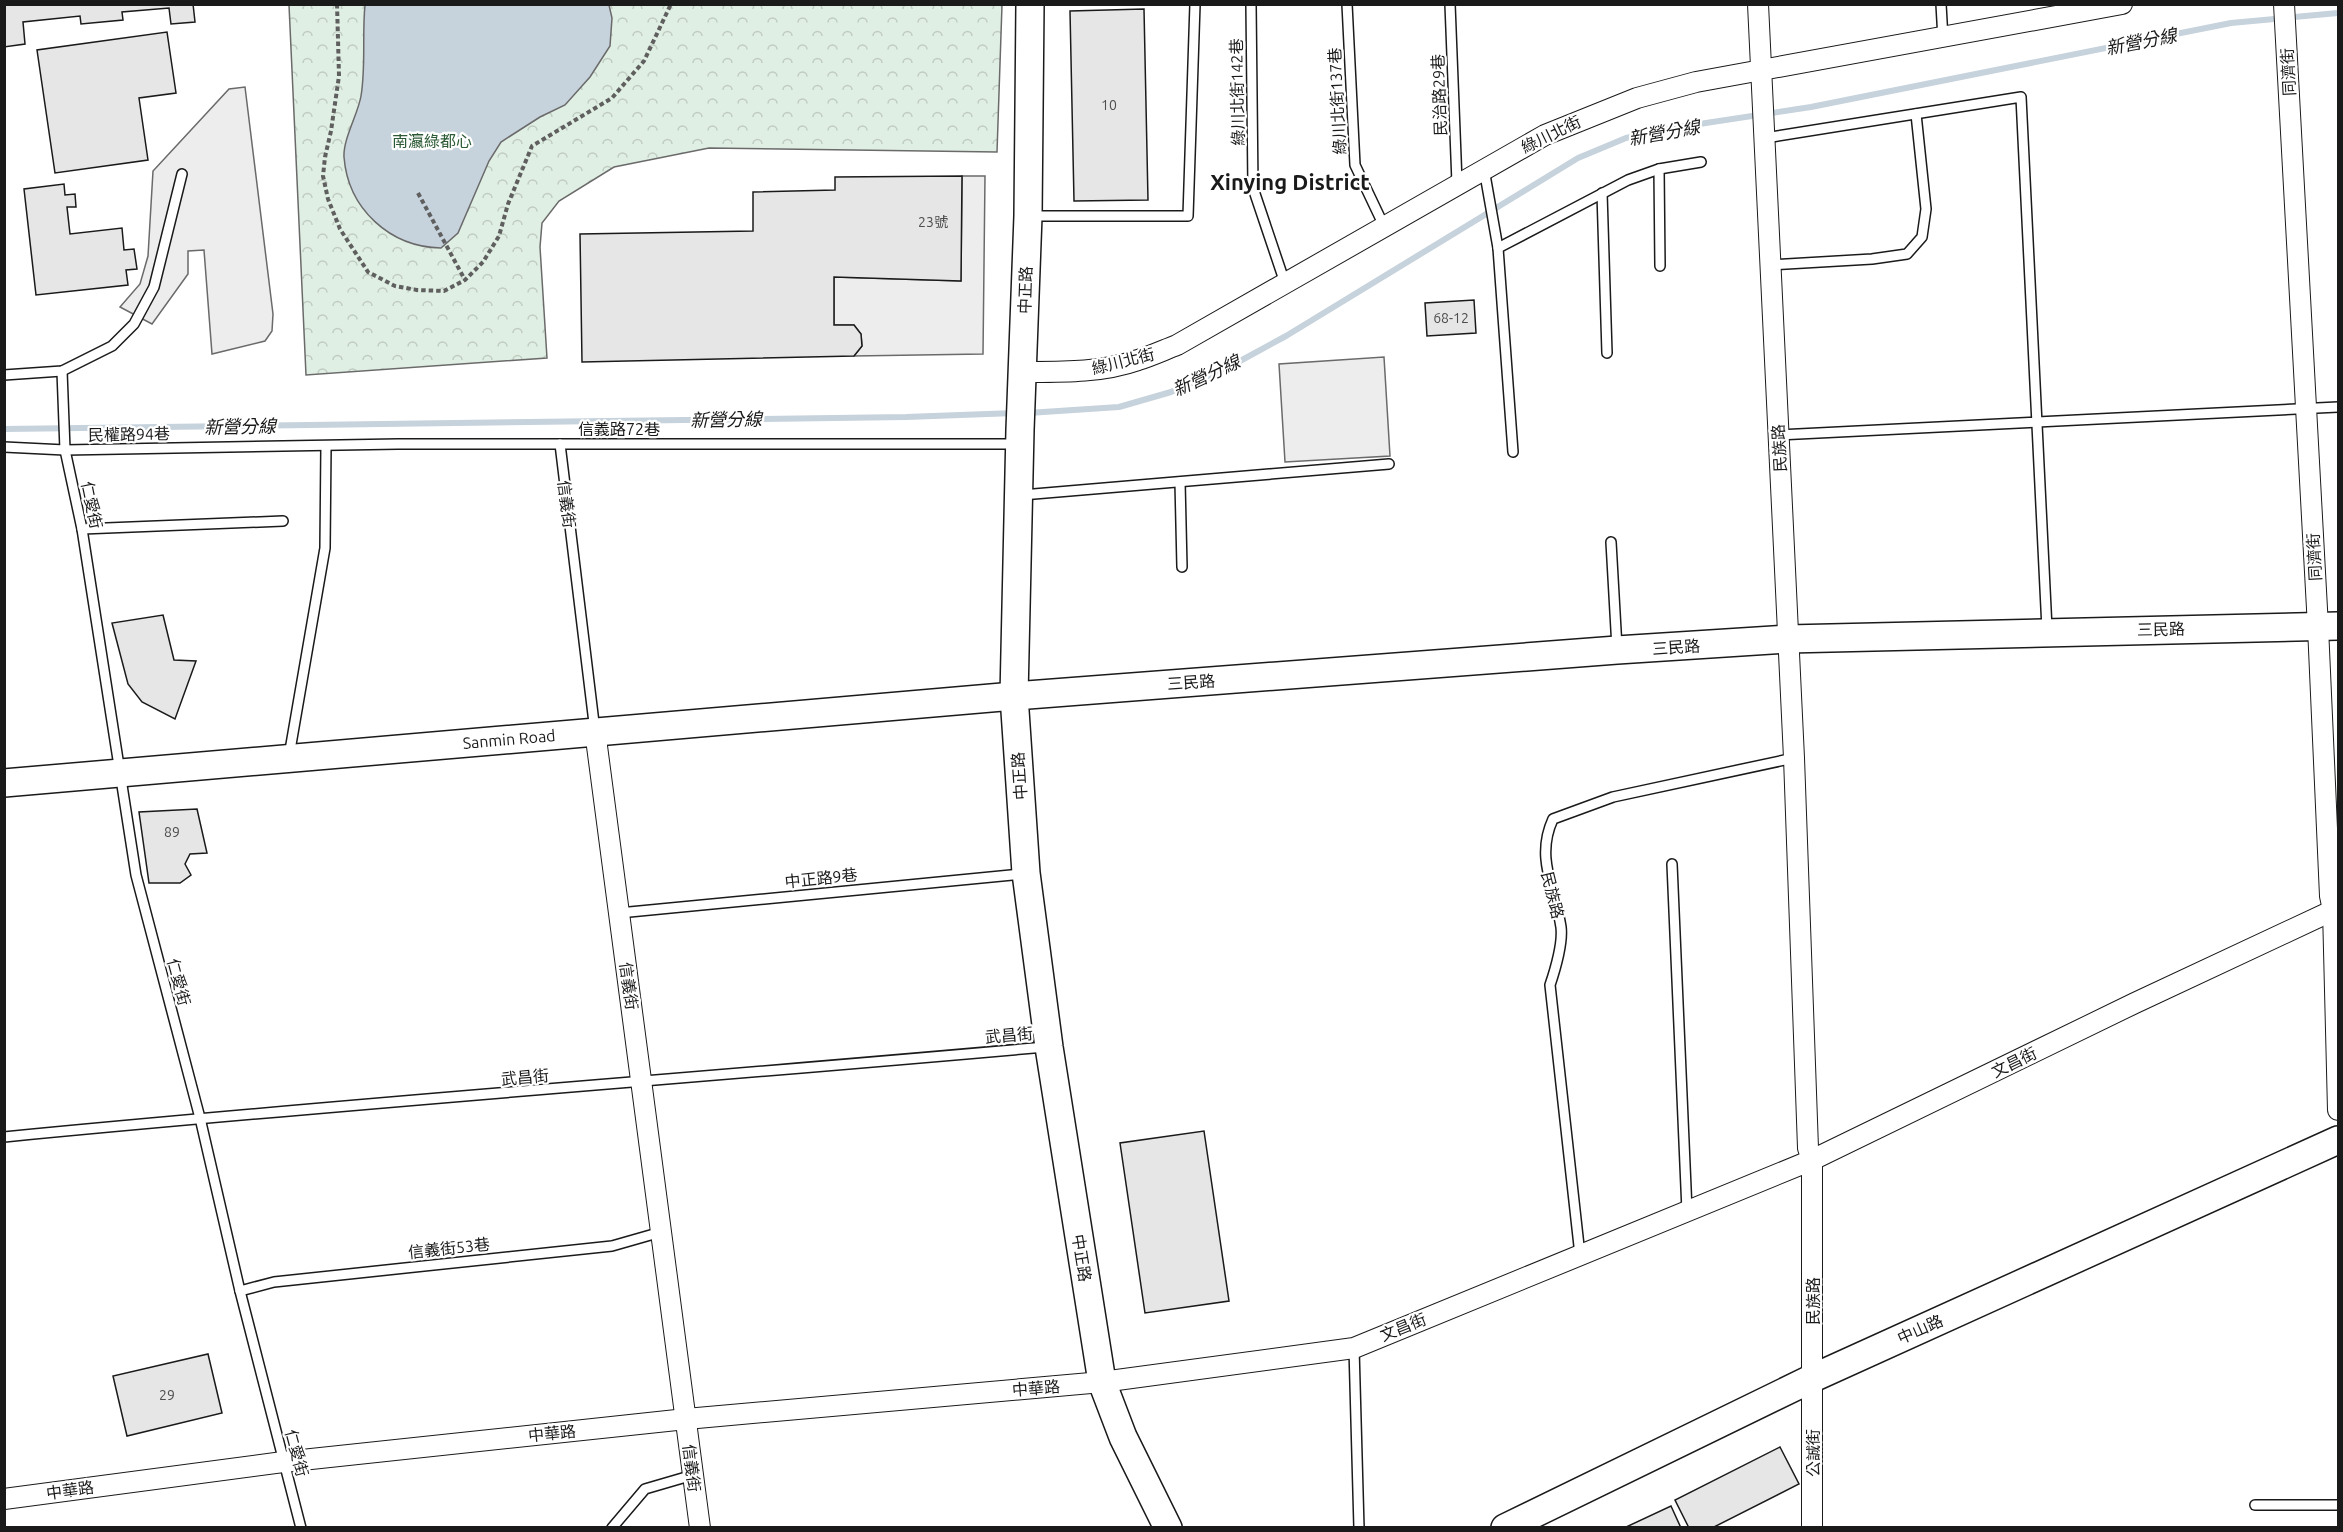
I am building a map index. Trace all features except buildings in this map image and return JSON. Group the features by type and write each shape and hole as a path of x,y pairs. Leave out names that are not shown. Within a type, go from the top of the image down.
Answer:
{"street":[{"name":"中正路","path":"1030,4 1028,216 1014,696 1026,873 1049,1047 1102,1382 1123,1437 1168,1527"},
{"path":"1758,4 1762,70"},
{"name":"綠川北街","path":"1022,378 1105,368 1137,360 1177,345 1457,183 1545,135 1637,98 1696,82 1943,39 2122,4"},
{"name":"同濟街","path":"2284,4 2305,408 2328,626 2330,896 2336,909 2338,1110"},
{"name":"民族路","path":"1762,70 1794,758 1808,1148 1812,1160 1813,1378"},
{"name":"三民路","path":"1014,696 1788,639 2328,626"},
{"name":"Sanmin Road","path":"4,783 1014,696"},
{"name":"信義街","path":"595,731 700,1527"},
{"name":"文昌街","path":"1102,1382 1354,1348 1812,1160 2135,1002 2336,909"},
{"name":"中山路","path":"1505,1527 1813,1378 2338,1140"},
{"name":"公誠街","path":"1812,1527 1813,1378"},
{"name":"中華路","path":"4,1499 283,1462 686,1419 1102,1382"}],"lane":[{"path":"1028,216 1188,216 1195,4"},
{"name":"綠川北街142巷","path":"1251,4 1253,188 1285,282"},
{"name":"綠川北街137巷","path":"1347,4 1355,165 1384,226"},
{"name":"民治路29巷","path":"1450,4 1457,183"},
{"path":"1941,4 1943,39"},
{"path":"1765,138 2021,97 2047,632"},
{"path":"1771,265 1872,259 1907,254 1922,237 1926,209 1916,114"},
{"path":"1498,248 1628,180 1659,169 1701,162"},
{"path":"1484,169 1498,248 1513,452"},
{"path":"1659,169 1660,266"},
{"path":"4,375 62,371 112,346 134,324 154,287 182,174"},
{"path":"1602,193 1607,353"},
{"name":"仁愛街","path":"62,371 65,450 82,529 136,875 200,1118 240,1291 301,1527"},
{"path":"1778,435 2338,407"},
{"name":"信義路72巷","path":"398,444 560,444 1020,437"},
{"name":"民權路94巷","path":"4,447 65,450 398,444"},
{"name":"信義街","path":"560,444 595,731"},
{"path":"289,757 325,548 326,446"},
{"path":"1019,495 1389,464"},
{"path":"1180,482 1182,567"},
{"path":"82,529 283,521"},
{"path":"1611,542 1617,651"},
{"name":"民族路","path":"1580,1255 1550,985 1562,929 1546,867 1546,834 1553,819 1613,797 1794,758"},
{"path":"1672,864 1687,1211"},
{"name":"中正路9巷","path":"619,913 1026,873"},
{"name":"武昌街","path":"4,1137 200,1118 642,1083 1049,1047"},
{"name":"信義街53巷","path":"240,1291 274,1282 612,1246 661,1232"},
{"path":"1354,1348 1359,1527"},
{"path":"612,1527 645,1489 693,1475"},
{"path":"2255,1505 2338,1505"}],"path":[{"path":"337,4 339,76 323,176 328,199 340,229 368,272 395,286 417,291 444,291 465,280 483,262 499,236 508,204 532,146 612,98 644,61 671,4"},
{"path":"418,193 465,280"}],"green space":[{"name":"南瀛綠都心","path":"289,5 1002,5 997,152 709,148 614,167 559,201 542,223 540,247 547,358 306,375"}],"shaded area":[{"path":"365,5 609,5 612,18 610,46 590,77 565,105 540,117 501,142 489,161 458,233 441,248 405,241 375,222 363,208 347,176 344,150 359,103 362,85"},
{"path":"245,87 273,314 272,331 265,341 212,354 204,250 188,251 188,274 152,324 120,307 140,284 148,256 153,171 229,89"},
{"path":"962,176 985,176 983,354 854,356 862,346 861,334 854,325 834,325 834,277 961,281"},
{"path":"1384,357 1390,456 1285,462 1279,364"}],"waterway":[{"name":"新營分線","path":"1028,413 1119,407 1171,392 1229,367 1286,336 1578,158 1626,138 1673,128 1811,107 2231,23 2338,13"},
{"name":"新營分線","path":"4,429 906,417 1015,413"}],"district":[{"name":"Xinying District","path":"1290,181"}]}
